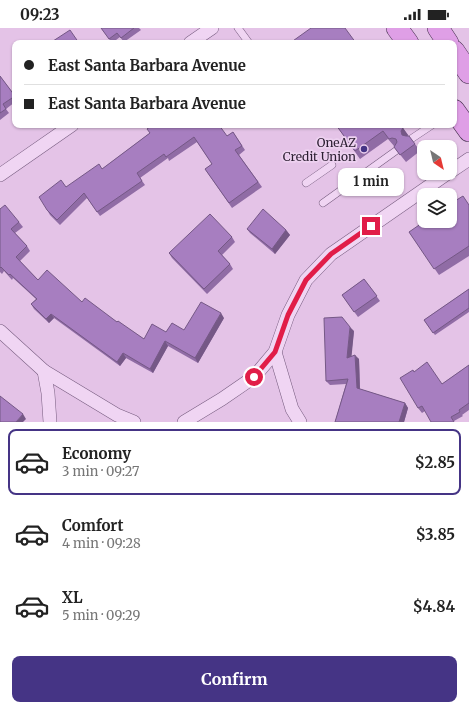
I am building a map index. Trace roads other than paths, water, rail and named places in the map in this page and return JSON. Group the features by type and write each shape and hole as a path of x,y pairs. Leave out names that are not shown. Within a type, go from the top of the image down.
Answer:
{"main road":[{"path":"397,28 406,40"},
{"path":"438,28 446,40"},
{"path":"457,55 469,73"},
{"path":"457,114 469,131"}],"street":[{"path":"194,40 212,28"},
{"path":"0,175 68,128"},
{"path":"457,167 469,159"},
{"path":"184,422 222,399 254,377 275,352 288,315 306,280 331,254 437,180"},
{"path":"0,331 44,371 117,415 134,422"},
{"path":"275,352 292,409 300,422"},
{"path":"44,371 48,393 50,422"}],"lane":[{"path":"238,28 247,40"},
{"path":"411,139 428,128"},
{"path":"323,203 397,150"},
{"path":"306,183 332,165"}],"place":[{"name":"OneAZ Credit Union","path":"364,149"}]}
